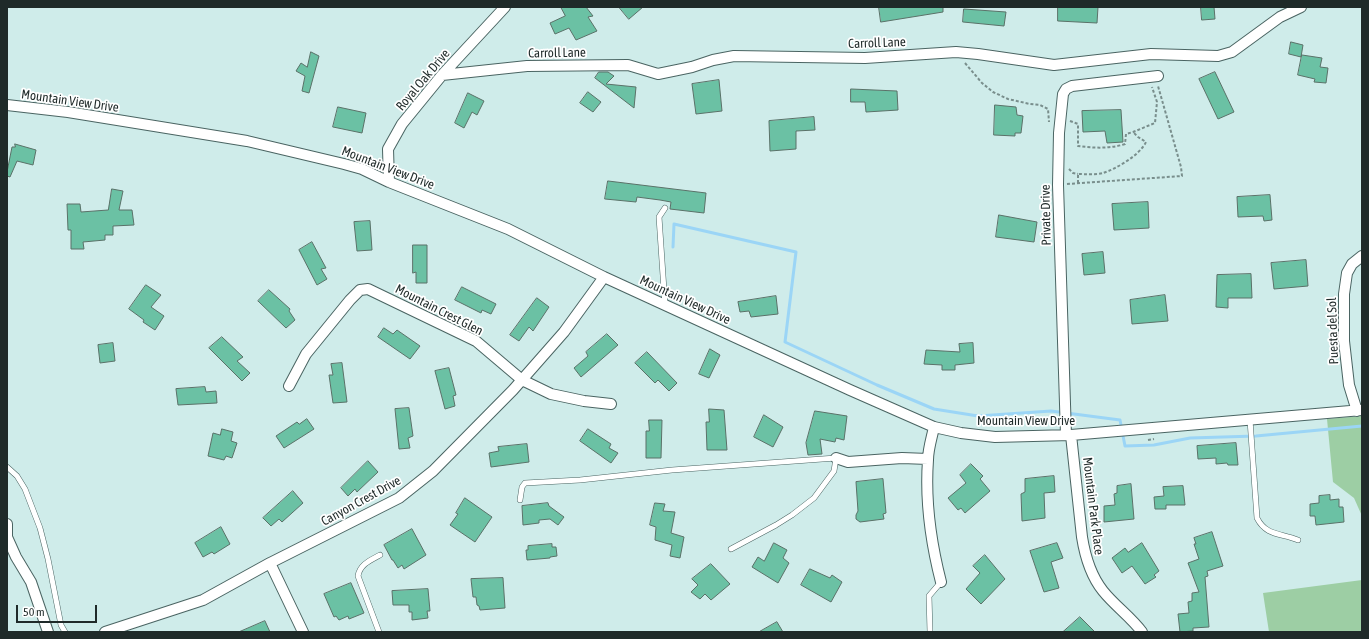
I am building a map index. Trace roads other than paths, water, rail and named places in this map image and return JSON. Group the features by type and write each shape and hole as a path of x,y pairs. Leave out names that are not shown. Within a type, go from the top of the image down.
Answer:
{"street":[{"name":"Royal Oak Drive","path":"389,182 388,149 402,124 442,75 505,7"},
{"name":"Carroll Lane","path":"442,75 527,66 628,66 658,74 734,56 865,58 956,52 1054,65 1151,54 1218,56 1232,52 1280,17 1301,7"},
{"name":"Private Drive","path":"1068,435 1058,185 1059,120 1063,94 1066,89 1072,86 1157,80"},
{"name":"Mountain View Drive","path":"7,105 68,112 248,141 344,164 375,174 389,182 508,229 604,277 934,427 961,433 995,437 1068,435 1359,411"},
{"name":"Puesta del Sol","path":"1359,411 1349,385 1344,341 1344,294 1347,273 1352,264 1362,256"},
{"name":"Canyon Crest Drive","path":"105,632 127,629 204,600 270,563 399,498 433,472 522,380 564,332 604,277"},
{"name":"Mountain Crest Glen","path":"289,386 306,354 340,312 360,290 368,289 476,341 522,380 551,394 584,401 611,404"},
{"path":"934,427 928,459 928,496 931,539 941,582"},
{"name":"Mountain Park Place","path":"1068,435 1084,550 1088,564 1103,590 1142,632"},
{"path":"836,458 848,462 902,458 928,459"},
{"path":"7,524 7,537 16,557 31,582 48,632"},
{"path":"270,563 303,632"}],"lane":[{"path":"665,208 658,217 665,305"},
{"path":"1250,420 1257,518 1260,525 1269,532 1287,535 1298,540"},
{"path":"520,500 522,487 525,483 580,480 672,470 836,458 834,471 814,498 776,525 731,549"},
{"path":"7,467 17,476 26,489 40,528 48,559 61,625 65,632"},
{"path":"379,632 358,576 359,571 364,564 380,555"},
{"path":"930,632 929,596 941,582"}],"waterway":[{"path":"673,247 674,224 796,252 785,342 877,385 934,409 978,416 1051,411 1120,420 1125,446 1154,445 1190,438 1256,436 1362,426"}]}
